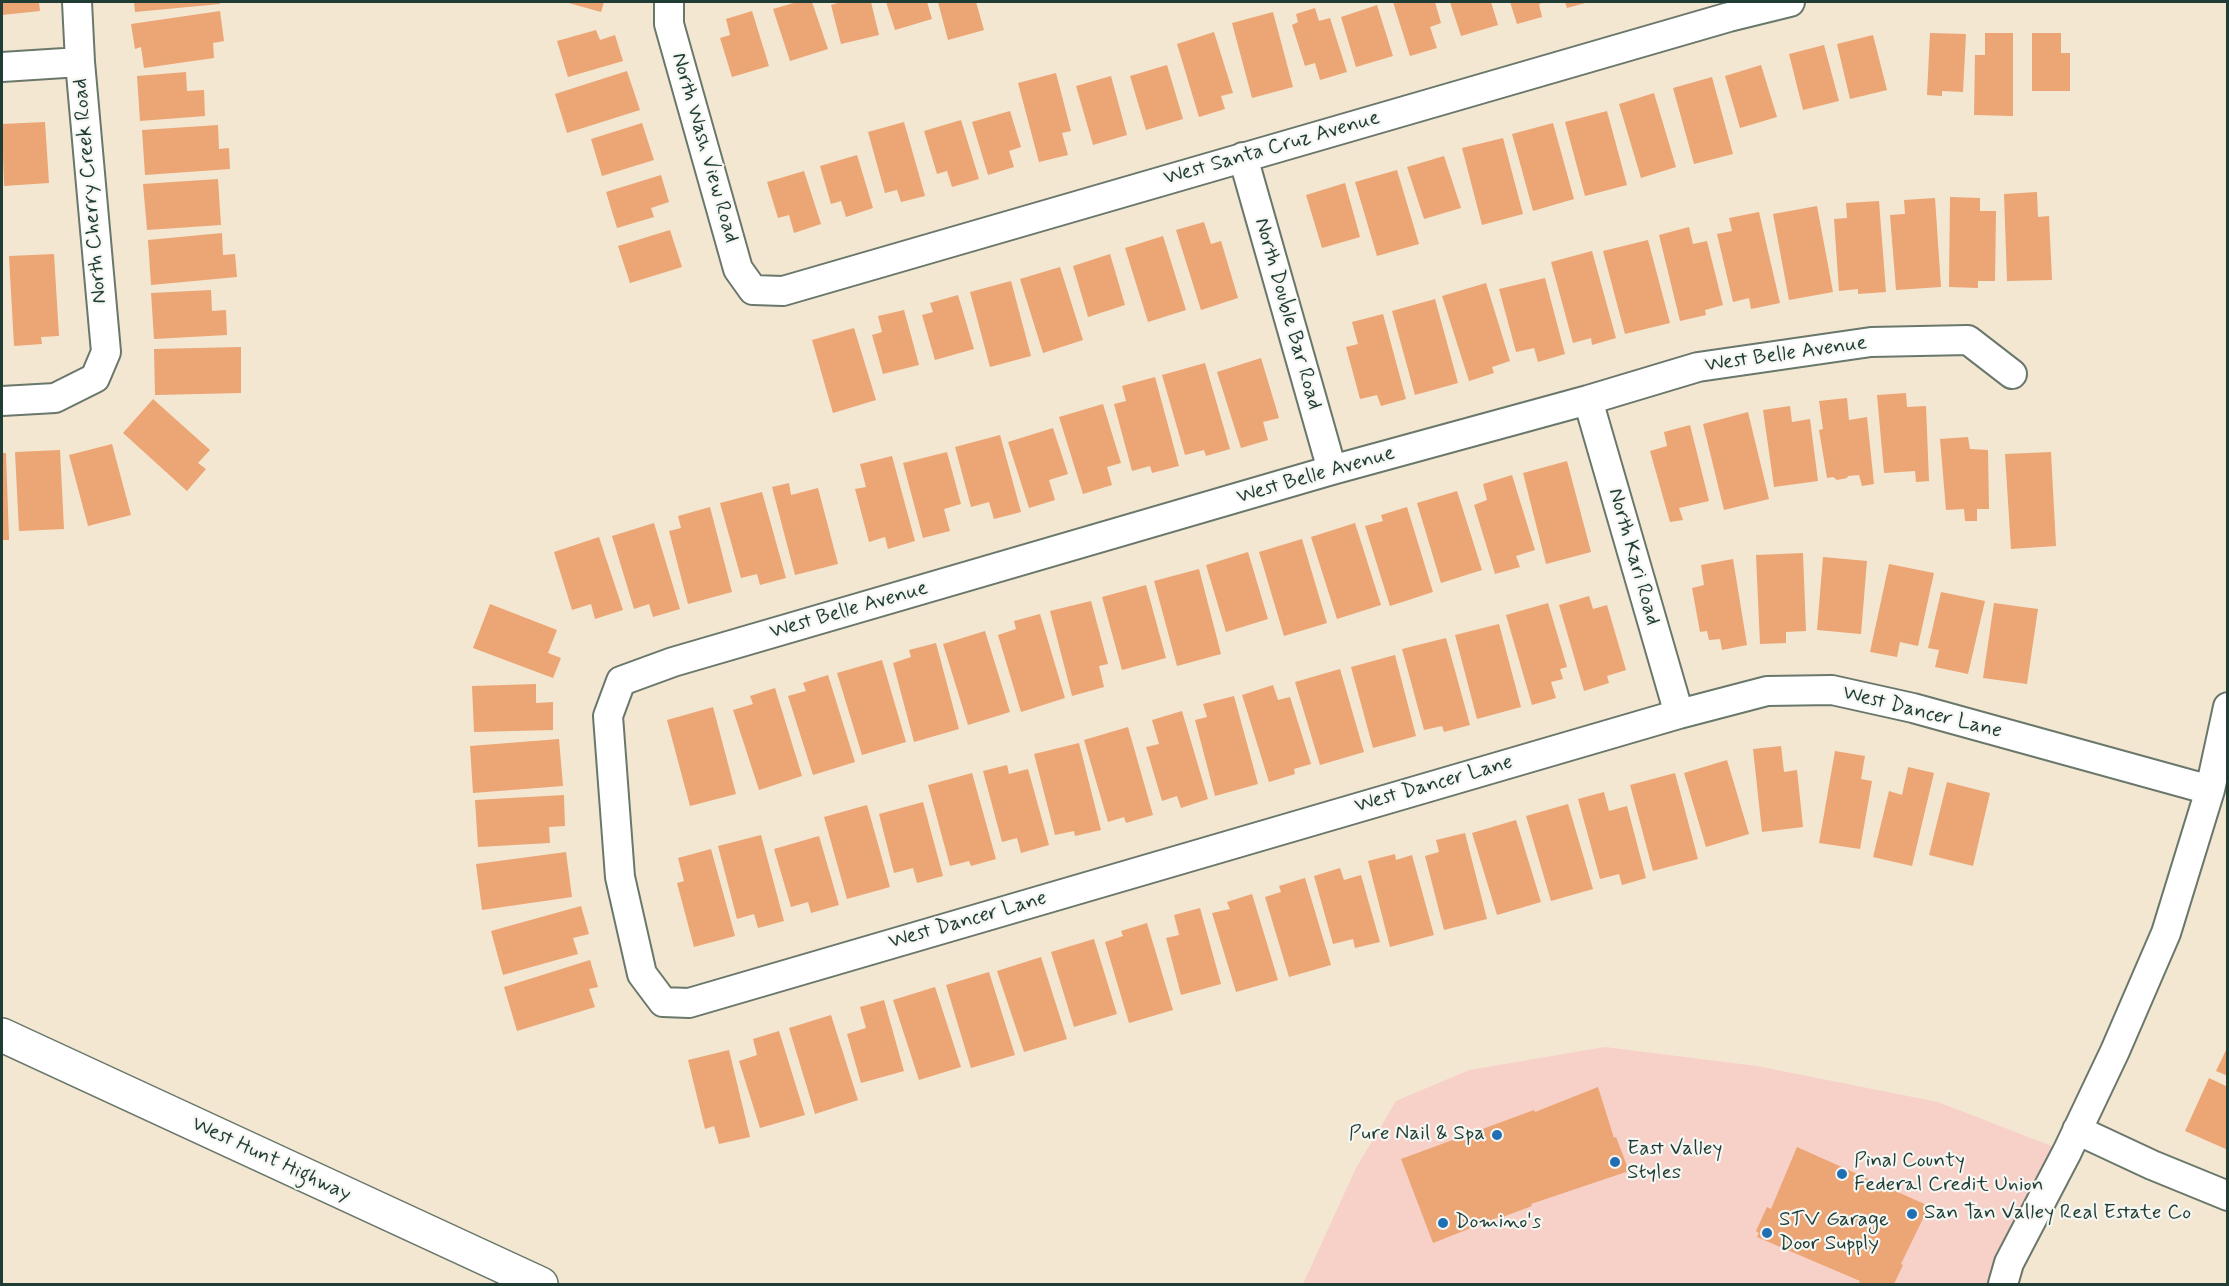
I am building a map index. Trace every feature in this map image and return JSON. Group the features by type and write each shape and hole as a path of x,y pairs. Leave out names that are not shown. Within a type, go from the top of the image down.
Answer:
{"main road":[{"name":"West Hunt Highway","path":"2,1035 541,1284"}],"street":[{"name":"North Cherry Creek Road","path":"2,401 55,398 95,378 106,351 80,62 77,2"},
{"name":"North Wash View Road","path":"669,2 669,24 738,269 753,290"},
{"name":"West Santa Cruz Avenue","path":"753,290 783,291 1718,20 1790,2"},
{"path":"2,67 80,62"},
{"name":"North Double Bar Road","path":"1243,157 1332,470"},
{"name":"West Belle Avenue","path":"663,1002 642,974 620,877 608,716 621,681 673,662 1332,470 1588,400 1698,367 1871,342 1968,340 2012,374"},
{"name":"North Kari Road","path":"1588,400 1679,714"},
{"name":"West Dancer Lane","path":"663,1002 689,1003 1679,714 1767,691 1832,690 1913,708 2210,790"},
{"path":"1984,1284 2006,1274 2115,1051 2166,933 2210,790 2228,707"},
{"path":"2077,1130 2152,1165 2228,1196"}],"shaded area":[{"path":"1605,1047 1757,1066 1938,1102 2067,1152 1996,1284 1303,1284 1356,1168 1396,1101 1469,1070"}],"building":[{"path":"2,2 39,2 40,11 2,15"},
{"path":"134,2 220,2 220,4 135,12"},
{"path":"565,2 604,2 601,12"},
{"path":"797,2 812,2 828,49 790,61 773,9"},
{"path":"841,2 871,2 879,35 841,44 831,5"},
{"path":"886,2 927,2 932,19 895,30"},
{"path":"938,2 976,2 984,30 948,40"},
{"path":"1393,2 1435,2 1441,23 1430,27 1437,48 1410,56"},
{"path":"1450,2 1491,2 1498,25 1461,36"},
{"path":"1510,2 1546,2 1539,4 1542,17 1517,24"},
{"path":"1565,2 1589,2 1567,8"},
{"path":"1377,5 1393,56 1356,67 1341,17"},
{"path":"1315,8 1319,21 1330,18 1347,72 1320,80 1315,63 1305,66 1292,25 1298,22 1296,14"},
{"path":"220,11 224,41 213,43 214,58 144,68 141,47 135,49 131,24"},
{"path":"752,11 769,66 732,77 720,38 730,35 726,19"},
{"path":"1273,12 1293,87 1252,98 1232,23"},
{"path":"596,30 600,40 615,35 623,61 568,77 557,41"},
{"path":"1214,32 1233,93 1221,96 1225,109 1199,117 1177,44"},
{"path":"1930,33 1966,34 1963,92 1942,91 1942,96 1927,95"},
{"path":"1985,33 2013,33 2013,116 1974,115 1975,55 1985,55"},
{"path":"2032,33 2061,33 2061,53 2070,53 2070,91 2032,91"},
{"path":"1873,35 1887,90 1850,99 1837,44"},
{"path":"1824,45 1839,101 1803,110 1789,54"},
{"path":"1167,65 1183,119 1146,130 1130,76"},
{"path":"1761,65 1777,117 1740,128 1725,76"},
{"path":"627,71 640,110 567,133 555,94"},
{"path":"186,72 187,91 204,90 205,116 140,121 137,76"},
{"path":"1056,73 1071,131 1062,133 1068,155 1039,162 1018,83"},
{"path":"1111,76 1127,135 1093,145 1076,86"},
{"path":"1712,77 1733,154 1694,164 1673,88"},
{"path":"1654,93 1676,167 1641,178 1619,104"},
{"path":"1010,111 1021,147 1009,151 1014,167 988,175 972,122"},
{"path":"1607,111 1627,185 1585,196 1565,122"},
{"path":"961,120 979,179 952,187 947,171 937,174 924,131"},
{"path":"45,122 49,183 4,186 2,124"},
{"path":"904,122 925,196 901,202 897,190 885,193 868,132"},
{"path":"642,123 654,160 602,176 591,139"},
{"path":"1553,123 1574,199 1533,211 1512,134"},
{"path":"218,125 219,149 229,148 230,169 145,175 142,130"},
{"path":"1503,138 1523,214 1482,225 1462,148"},
{"path":"857,155 873,208 846,217 841,201 831,204 820,166"},
{"path":"1444,156 1461,208 1424,219 1407,167"},
{"path":"1397,170 1419,244 1377,256 1355,182"},
{"path":"804,171 821,224 794,233 789,215 778,218 767,182"},
{"path":"661,175 669,202 651,208 654,217 617,228 606,192"},
{"path":"218,179 221,225 147,230 143,184"},
{"path":"1345,183 1360,237 1322,248 1306,195"},
{"path":"2037,192 2038,217 2049,216 2052,280 2007,281 2004,194"},
{"path":"1950,197 1980,198 1980,211 1996,211 1995,281 1978,281 1978,288 1949,287"},
{"path":"1935,198 1941,287 1896,290 1890,215 1905,214 1904,200"},
{"path":"1879,201 1886,292 1858,294 1858,289 1839,291 1834,219 1847,218 1846,203"},
{"path":"1817,206 1833,292 1789,300 1773,214"},
{"path":"1759,212 1780,303 1751,309 1749,298 1733,302 1717,234 1732,231 1729,218"},
{"path":"1204,222 1211,244 1221,241 1238,298 1201,310 1176,230"},
{"path":"1689,227 1693,244 1707,241 1723,305 1705,310 1706,315 1680,321 1659,235"},
{"path":"670,230 682,267 630,283 618,246"},
{"path":"222,233 223,255 235,254 237,277 151,285 148,240"},
{"path":"1163,236 1186,310 1148,322 1125,248"},
{"path":"1648,240 1670,323 1625,334 1603,251"},
{"path":"1592,251 1616,338 1592,345 1591,338 1573,343 1551,262"},
{"path":"54,254 59,336 41,337 42,344 14,346 9,256"},
{"path":"1110,254 1125,305 1088,317 1073,266"},
{"path":"1060,267 1083,340 1043,353 1020,279"},
{"path":"1545,278 1565,354 1538,362 1534,348 1516,352 1499,289"},
{"path":"1011,281 1031,356 990,367 970,292"},
{"path":"1486,283 1510,361 1492,367 1494,373 1469,381 1442,296"},
{"path":"211,290 212,311 226,310 227,335 154,339 151,293"},
{"path":"958,295 974,349 935,360 922,315 933,312 930,303"},
{"path":"1435,299 1458,383 1415,395 1392,311"},
{"path":"904,310 919,365 883,374 872,335 882,332 878,316"},
{"path":"1383,314 1406,399 1381,406 1377,395 1360,399 1346,347 1358,344 1352,322"},
{"path":"854,328 876,400 833,413 812,340"},
{"path":"241,347 241,393 155,395 154,349"},
{"path":"1261,358 1279,418 1263,422 1268,440 1241,448 1217,372"},
{"path":"1205,363 1230,449 1206,456 1204,450 1185,455 1162,375"},
{"path":"1155,377 1179,466 1152,473 1150,466 1132,471 1114,404 1126,401 1122,386"},
{"path":"1906,393 1907,407 1926,406 1929,481 1916,482 1915,471 1884,473 1877,395"},
{"path":"1847,398 1849,420 1867,417 1874,484 1862,486 1859,475 1837,480 1833,477 1827,478 1819,430 1823,429 1819,401"},
{"path":"153,399 210,450 198,463 206,469 187,491 123,433"},
{"path":"1103,404 1121,463 1107,467 1112,485 1083,494 1059,417"},
{"path":"1790,406 1792,422 1810,419 1818,481 1774,487 1763,410"},
{"path":"1748,412 1769,499 1724,510 1703,424"},
{"path":"1690,425 1709,501 1679,508 1683,520 1670,522 1650,451 1667,446 1664,432"},
{"path":"1053,428 1068,474 1049,480 1055,500 1029,508 1008,442"},
{"path":"1000,435 1021,512 994,519 989,502 971,507 955,447"},
{"path":"1968,437 1970,449 1988,450 1989,509 1977,509 1977,521 1965,521 1964,509 1946,510 1940,439"},
{"path":"112,444 131,515 88,526 69,455"},
{"path":"60,450 64,529 19,531 15,452"},
{"path":"947,452 961,504 944,509 950,531 923,538 903,463"},
{"path":"2051,452 2056,546 2011,549 2005,454"},
{"path":"2,453 6,453 9,540 2,540"},
{"path":"892,456 915,541 888,549 885,537 869,542 855,489 866,487 860,464"},
{"path":"1567,461 1591,552 1546,564 1523,473"},
{"path":"1512,475 1535,550 1516,556 1520,567 1495,574 1474,505 1487,500 1483,484"},
{"path":"789,483 791,495 818,488 838,564 795,575 772,487"},
{"path":"1457,491 1482,570 1441,583 1417,503"},
{"path":"762,492 786,578 760,585 757,574 741,578 720,503"},
{"path":"710,507 732,592 688,604 669,531 681,528 678,516"},
{"path":"1407,507 1433,592 1390,606 1365,526 1383,521 1381,515"},
{"path":"654,523 680,609 653,617 649,604 634,609 612,536"},
{"path":"1355,523 1381,605 1337,619 1311,537"},
{"path":"599,537 623,610 595,619 591,604 572,610 554,552"},
{"path":"1302,539 1327,623 1284,636 1259,552"},
{"path":"1248,552 1268,619 1226,632 1206,565"},
{"path":"1803,553 1806,631 1786,632 1786,643 1760,644 1756,555"},
{"path":"1823,557 1867,561 1861,634 1817,630"},
{"path":"1733,559 1747,645 1722,650 1720,639 1709,640 1707,631 1700,632 1692,588 1704,585 1701,565"},
{"path":"1889,564 1934,573 1918,646 1900,642 1897,657 1870,652"},
{"path":"1199,569 1221,654 1177,666 1154,581"},
{"path":"1146,585 1166,658 1122,670 1102,597"},
{"path":"1941,592 1985,601 1968,674 1935,667 1939,650 1928,648"},
{"path":"1589,596 1593,609 1607,605 1626,670 1607,676 1609,683 1584,691 1559,605"},
{"path":"1091,601 1108,664 1099,666 1104,687 1072,696 1050,611"},
{"path":"1548,603 1567,667 1560,669 1563,679 1551,682 1556,698 1532,705 1506,615"},
{"path":"1994,603 2038,609 2027,684 1983,678"},
{"path":"490,604 557,630 548,653 561,658 553,678 473,648"},
{"path":"1040,614 1065,698 1021,712 998,635 1016,629 1014,621"},
{"path":"1499,624 1521,707 1477,719 1455,635"},
{"path":"985,631 1010,712 968,725 943,644"},
{"path":"1446,638 1470,725 1444,732 1442,726 1424,730 1402,649"},
{"path":"936,643 959,729 914,742 893,663 911,657 909,650"},
{"path":"1395,655 1416,736 1373,748 1351,667"},
{"path":"882,660 906,742 862,755 837,673"},
{"path":"1340,669 1364,752 1320,765 1295,682"},
{"path":"828,675 855,762 813,775 788,696 806,691 803,683"},
{"path":"536,684 536,703 553,702 553,730 474,732 472,686"},
{"path":"1273,685 1278,700 1290,697 1311,764 1294,769 1295,774 1269,782 1242,695"},
{"path":"775,688 802,776 759,790 733,710 753,704 750,696"},
{"path":"1234,696 1258,784 1215,796 1195,720 1207,717 1203,704"},
{"path":"713,707 736,794 690,806 667,720"},
{"path":"1182,711 1208,799 1181,808 1177,796 1162,801 1146,747 1159,744 1152,720"},
{"path":"1128,727 1153,815 1126,823 1124,817 1108,822 1084,740"},
{"path":"559,739 563,786 473,793 470,746"},
{"path":"1079,743 1101,830 1075,836 1074,831 1055,835 1034,754"},
{"path":"1781,746 1784,772 1797,770 1803,827 1762,832 1753,749"},
{"path":"1835,751 1865,756 1861,779 1872,781 1860,849 1819,843"},
{"path":"1727,760 1749,834 1706,847 1684,773"},
{"path":"1007,765 1009,774 1028,769 1049,845 1021,853 1017,838 1002,842 983,771"},
{"path":"1908,767 1934,773 1912,866 1873,857 1889,791 1902,795"},
{"path":"972,773 996,859 971,866 969,861 950,866 928,785"},
{"path":"1675,773 1698,859 1653,871 1630,785"},
{"path":"1947,782 1990,793 1973,866 1929,855"},
{"path":"1604,792 1609,811 1627,806 1646,878 1622,885 1619,874 1600,879 1578,799"},
{"path":"564,795 565,826 549,827 550,843 478,847 475,800"},
{"path":"923,802 943,876 917,883 913,868 894,873 879,814"},
{"path":"1568,804 1593,889 1551,901 1526,816"},
{"path":"867,805 890,887 847,899 824,817"},
{"path":"1516,820 1541,902 1497,915 1472,833"},
{"path":"1465,833 1487,919 1444,930 1425,856 1439,852 1436,840"},
{"path":"761,835 784,921 758,928 754,914 737,919 718,846"},
{"path":"819,836 839,905 811,913 808,902 791,907 774,849"},
{"path":"711,849 735,936 694,947 677,883 684,881 678,858"},
{"path":"566,852 572,897 482,910 476,864"},
{"path":"1395,854 1396,860 1412,855 1434,935 1390,947 1368,861"},
{"path":"1340,868 1344,880 1361,875 1380,942 1355,948 1353,939 1333,944 1314,876"},
{"path":"1305,878 1331,965 1289,977 1265,897 1281,892 1279,886"},
{"path":"1252,894 1278,980 1236,992 1212,913 1230,909 1227,902"},
{"path":"581,906 589,934 573,938 578,954 503,975 491,931"},
{"path":"1200,908 1221,984 1181,995 1166,938 1179,935 1174,915"},
{"path":"1147,923 1173,1010 1129,1023 1105,942 1123,936 1121,931"},
{"path":"1094,939 1117,1014 1074,1027 1051,952"},
{"path":"1041,957 1067,1039 1024,1052 997,971"},
{"path":"590,960 598,987 589,989 595,1007 517,1031 504,987"},
{"path":"989,972 1015,1055 971,1068 946,985"},
{"path":"935,987 961,1067 919,1080 893,1000"},
{"path":"884,1000 904,1071 861,1083 847,1034 866,1028 860,1007"},
{"path":"831,1015 858,1100 815,1114 789,1028"},
{"path":"779,1031 805,1115 760,1128 739,1061 757,1055 753,1039"},
{"path":"2228,1046 2228,1076 2216,1071"},
{"path":"729,1050 750,1137 719,1144 714,1126 705,1129 688,1060"},
{"path":"2209,1078 2228,1087 2228,1150 2185,1131"},
{"path":"1598,1087 1614,1138 1616,1137 1629,1171 1531,1204 1532,1206 1433,1243 1401,1159 1534,1110 1535,1112"},
{"path":"1797,1147 1929,1206 1901,1264 1903,1265 1894,1284 1859,1283 1860,1281 1757,1237 1759,1233 1756,1231 1767,1207 1771,1209"}],"place":[{"name":"Pure Nail & Spa","path":"1497,1135"},
{"name":"East Valley Styles","path":"1615,1162"},
{"name":"Pinal County Federal Credit Union","path":"1842,1174"},
{"name":"San Tan Valley Real Estate Co","path":"1912,1214"},
{"name":"Domino's","path":"1443,1223"},
{"name":"STV Garage Door Supply","path":"1767,1233"}]}
